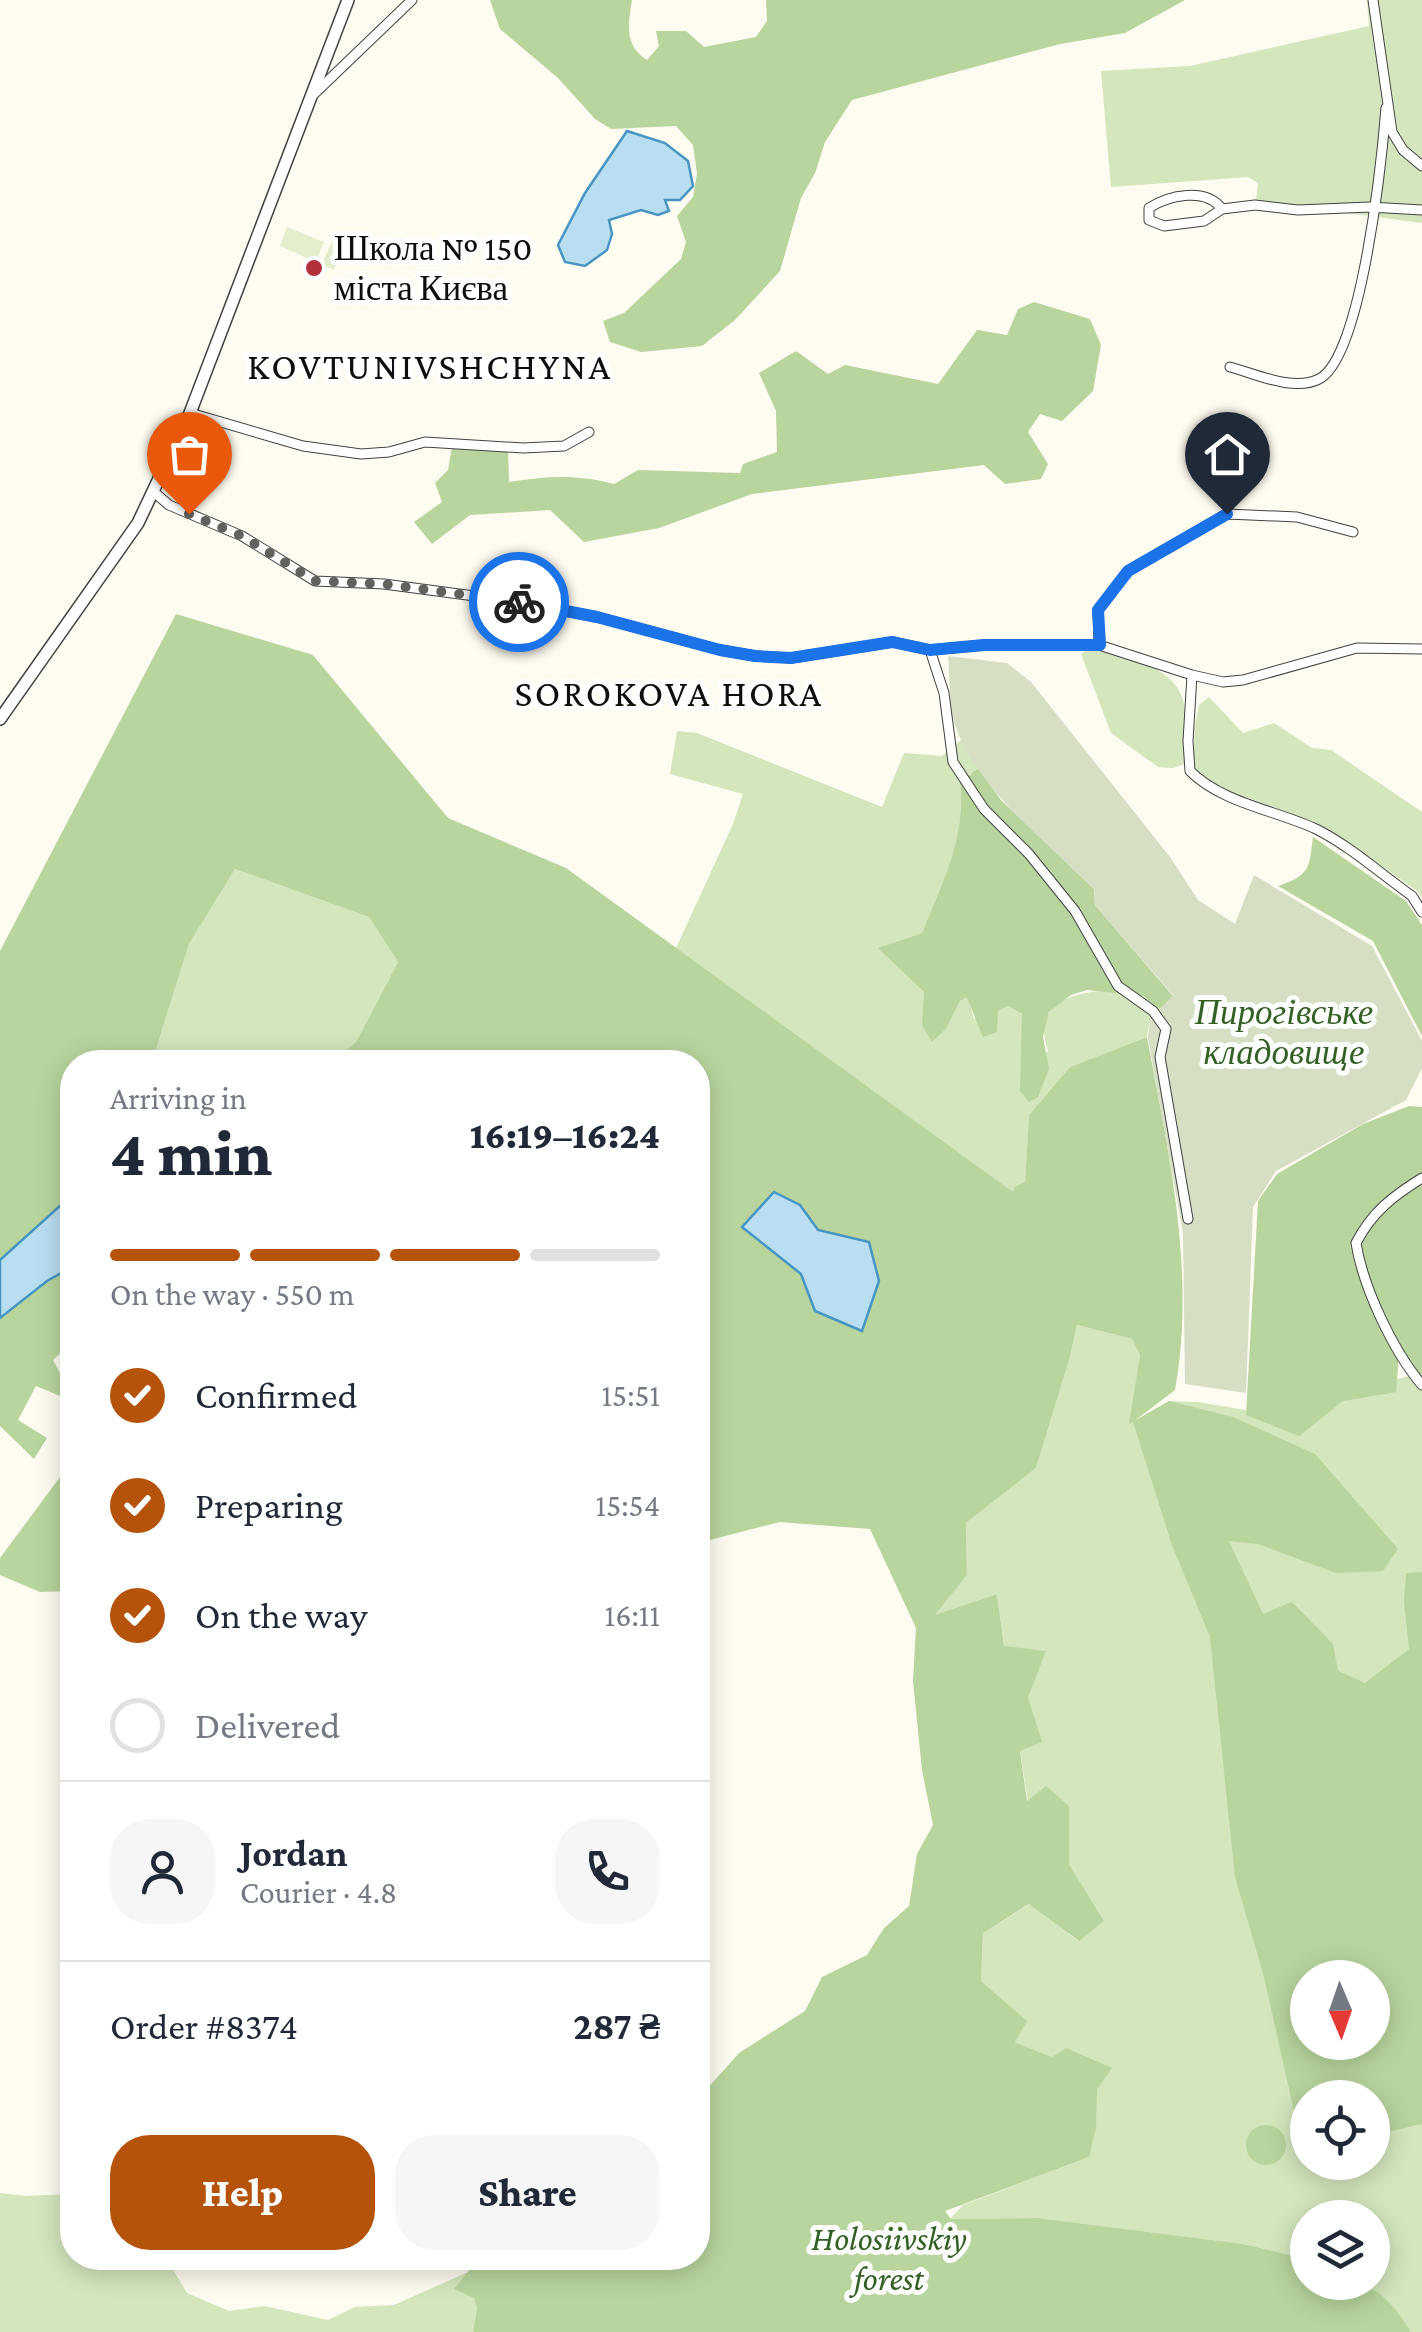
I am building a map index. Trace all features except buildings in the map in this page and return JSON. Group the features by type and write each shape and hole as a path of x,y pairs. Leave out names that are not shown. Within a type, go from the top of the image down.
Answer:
{"street":[{"path":"0,719 155,493 190,413 348,0"},
{"path":"308,101 412,0"},
{"path":"1373,0 1392,132 1403,150 1422,166"},
{"path":"1230,367 1298,384 1321,379 1328,371 1347,338 1376,210 1386,108"},
{"path":"1222,209 1215,199 1204,195 1164,199 1149,208 1150,220 1164,226 1204,221 1222,209 1255,205 1298,210 1422,210"},
{"path":"190,413 303,446 361,454 389,452 425,442 524,448 564,446 588,432"},
{"path":"155,493 169,505 242,536 315,581 384,584 519,602 755,656 791,658 892,642 930,650 984,645 1100,645 1192,676 1223,682 1357,648 1422,649"},
{"path":"1100,645 1098,610 1128,571 1227,514 1297,517 1353,532"},
{"path":"930,650 944,692 953,762 984,810 1030,854 1075,910 1118,986 1152,1011 1166,1029 1160,1057 1188,1219"},
{"path":"1192,676 1190,771 1221,793 1321,832 1412,896 1422,912"},
{"path":"1422,1178 1374,1214 1356,1243 1359,1264 1394,1344 1422,1385"}],"green space":[{"path":"490,0 632,0 631,41 647,60 659,46 656,31 686,31 704,47 756,37 767,21 766,0 1185,0 1125,33 1060,44 852,100 825,142 815,173 801,198 780,271 735,320 702,346 641,352 610,342 603,321 624,313 681,259 686,242 677,216 693,197 697,173 693,145 676,126 611,129 595,119 558,78 500,29"},
{"path":"1367,0 1422,0 1422,223 1256,201 1258,183 1248,177 1111,187 1101,71 1190,66 1369,26"},
{"path":"287,227 324,242 317,258 323,261 332,242 343,247 334,270 280,246"},
{"path":"1034,302 1090,319 1101,345 1093,391 1062,421 1040,414 1028,432 1048,464 1041,479 1005,484 984,465 752,494 659,528 584,542 550,510 470,515 432,544 414,522 442,502 435,483 448,470 452,447 508,450 509,482 562,477 614,484 638,470 740,473 743,464 777,452 776,411 759,373 796,351 828,374 845,365 938,384 977,330 1007,335 1018,309"},
{"name":"Holosiivskiy forest","path":"176,614 313,655 448,818 566,868 1013,1192 1025,1182 1029,1115 1070,1067 1147,1037 1171,1169 1181,1257 1183,1302 1175,1390 1129,1424 1140,1355 1132,1339 1077,1325 1036,1468 966,1523 967,1575 935,1615 997,1594 1004,1646 1046,1651 1028,1697 1042,1742 1020,1751 1027,1801 1046,1786 1069,1806 1069,1864 1104,1921 1079,1941 1029,1904 983,1933 981,1981 1027,2021 1015,2042 1052,2057 1066,2048 1112,2068 1097,2089 1096,2128 1089,2157 945,2211 951,2219 1038,2218 1244,2244 1290,2255 1290,2300 1386,2300 1411,2332 473,2332 477,2308 474,2298 454,2289 469,2270 710,2270 710,2086 739,2053 805,2011 822,1977 867,1955 884,1928 909,1906 917,1854 933,1825 922,1770 913,1681 916,1628 870,1529 780,1522 710,1540 710,1050 346,1050 356,1042 398,962 369,917 235,869 189,944 156,1050 60,1050 60,1206 0,1260 0,951","holes":["774,1192 806,1215 818,1241 815,1311 801,1274 742,1228"]},
{"path":"1090,648 1145,664 1177,688 1184,707 1184,764 1158,767 1111,733 1081,654"},
{"name":"Пирогівське кладовище","path":"948,656 1007,663 1031,682 1170,857 1198,900 1235,924 1254,875 1372,946 1422,1041 1422,1068 1406,1100 1276,1171 1253,1207 1246,1393 1185,1384 1183,1233 1148,1038 1150,1020 1173,995 1095,905 1094,889 1015,813 979,771 955,725"},
{"path":"1209,697 1243,733 1274,723 1312,748 1331,750 1422,812 1422,898 1339,836 1213,785 1197,771 1193,762 1195,725 1199,705"},
{"path":"677,731 697,733 882,807 904,753 942,756 962,739 978,768 960,783 956,841 937,896 922,933 879,948 924,992 923,1024 932,1041 946,1029 960,1001 968,998 974,1019 1008,1006 1023,1015 1022,1071 1048,1051 1044,1031 1048,1016 1071,997 1124,992 1143,997 1160,1009 1150,1020 1147,1037 1070,1067 1029,1115 1025,1183 1014,1193 676,948 743,794 670,774"},
{"path":"978,768 1001,800 1094,889 1095,905 1173,996 1160,1009 1143,996 1087,990 1071,995 1049,1012 1043,1037 1049,1069 1038,1097 1029,1102 1020,1091 1022,1014 1008,1006 998,1011 997,1032 983,1037 967,998 960,1001 946,1029 932,1042 922,1025 924,992 878,948 922,933 956,841 960,783"},
{"path":"1313,837 1406,901 1422,925 1422,1036 1373,941 1278,886 1306,869"},
{"path":"235,869 369,917 398,962 356,1042 346,1050 156,1050 189,944"},
{"path":"1409,1106 1422,1107 1422,1383 1399,1355 1396,1392 1343,1401 1299,1436 1246,1415 1258,1201 1277,1174 1363,1124"},
{"path":"60,1274 60,1354 53,1360 60,1373 60,1396 36,1386 18,1420 47,1438 34,1459 0,1426 0,1318"},
{"path":"1077,1325 1132,1339 1140,1355 1130,1423 1169,1401 1257,1412 1422,1373 1422,2332 1388,2332 1370,2300 1390,2300 1390,2200 1290,2200 1290,2255 1244,2244 1038,2218 950,2219 963,2205 1089,2157 1052,2057 1015,2042 1026,2021 981,1981 983,1933 1030,1904 1078,1941 1104,1921 1069,1864 1069,1806 1028,1802 1020,1750 1041,1742 1028,1697 1004,1646 997,1594 934,1616 967,1575 966,1523 1036,1468"},
{"path":"1169,1401 1233,1417 1315,1454 1398,1549 1383,1571 1336,1573 1258,1544 1229,1541 1263,1614 1292,1602 1333,1644 1338,1671 1365,1683 1409,1649 1404,1601 1406,1573 1422,1572 1422,2124 1390,2131 1390,2080 1290,2080 1290,2093 1264,1977 1235,1877 1210,1637 1172,1545 1133,1422"},
{"path":"60,1477 60,1591 40,1592 0,1575 0,1558"},
{"path":"1266,2125 1280,2131 1286,2145 1280,2159 1266,2165 1252,2159 1246,2145 1252,2131"},
{"path":"0,2193 60,2195 60,2270 173,2270 187,2293 229,2311 264,2306 328,2320 355,2307 394,2305 468,2272 477,2308 473,2332 0,2332"}],"water":[{"path":"627,131 665,143 688,161 693,186 680,200 665,200 669,211 658,215 641,210 609,220 612,234 607,250 585,266 565,262 558,245 585,193"},
{"path":"774,1192 800,1205 818,1230 869,1242 879,1281 862,1331 815,1311 801,1274 742,1227"},
{"path":"60,1206 60,1274 0,1318 0,1260"}],"way so far":[{"path":"189,514 242,536 315,581 384,584 519,602"}],"place":[{"name":"Школа № 150 міста Києва","path":"314,268"}],"district":[{"name":"KOVTUNIVSHCHYNA","path":"430,366"},
{"name":"SOROKOVA HORA","path":"669,693"}],"route":[{"path":"519,602 755,656 791,658 892,642 930,650 984,645 1100,645 1098,610 1128,571 1227,514"}]}
